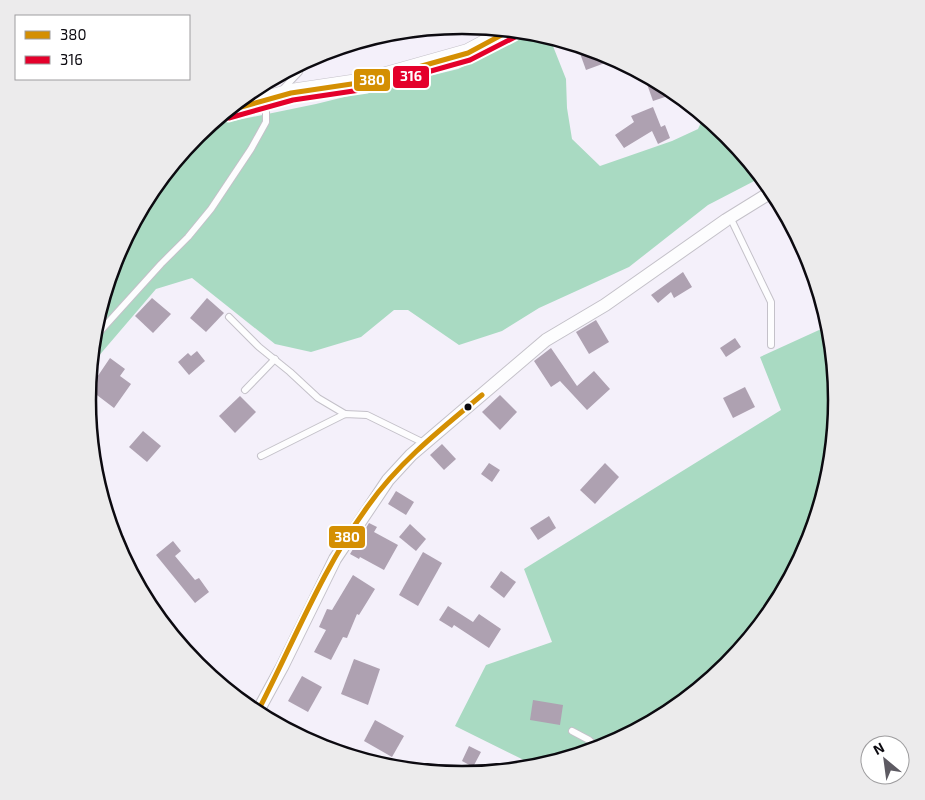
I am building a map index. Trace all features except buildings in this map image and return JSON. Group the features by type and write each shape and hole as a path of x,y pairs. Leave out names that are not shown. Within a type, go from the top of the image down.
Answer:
{"main road":[{"path":"244,106 271,98 365,82 468,53 500,36"}],"street":[{"path":"260,706 282,667 334,559 388,480 424,443 546,340 605,305 730,217 766,195"}],"lane":[{"path":"103,328 188,237 211,209 251,149 266,122 271,98 295,75"},
{"path":"730,217 771,302 771,345"},
{"path":"229,317 259,347 318,398 344,414 368,415 424,443"},
{"path":"245,390 275,359"},
{"path":"261,456 344,414"},
{"path":"572,731 592,742"}],"green space":[{"path":"520,39 553,45 566,79 567,108 572,139 600,166 672,141 698,129 701,122 738,159 755,180 708,205 629,267 539,308 502,331 459,345 408,310 394,310 361,337 311,352 275,344 192,278 156,289 99,356 103,329 116,282 124,260 145,217 172,177 187,159 224,123 316,104 458,69"},
{"path":"822,329 826,352 829,400 826,448 822,471 809,518 801,540 780,583 753,623 721,659 666,705 624,728 580,747 525,761 455,726 486,665 552,642 524,569 781,410 760,357"}],"transit line":[{"name":"380","path":"244,106 291,93 365,82 468,53 500,36"},
{"name":"316","path":"229,118 293,100 367,89 470,60 514,38"},
{"name":"380","path":"261,706 322,581 336,555 368,506 407,461 436,433 482,395"}]}
